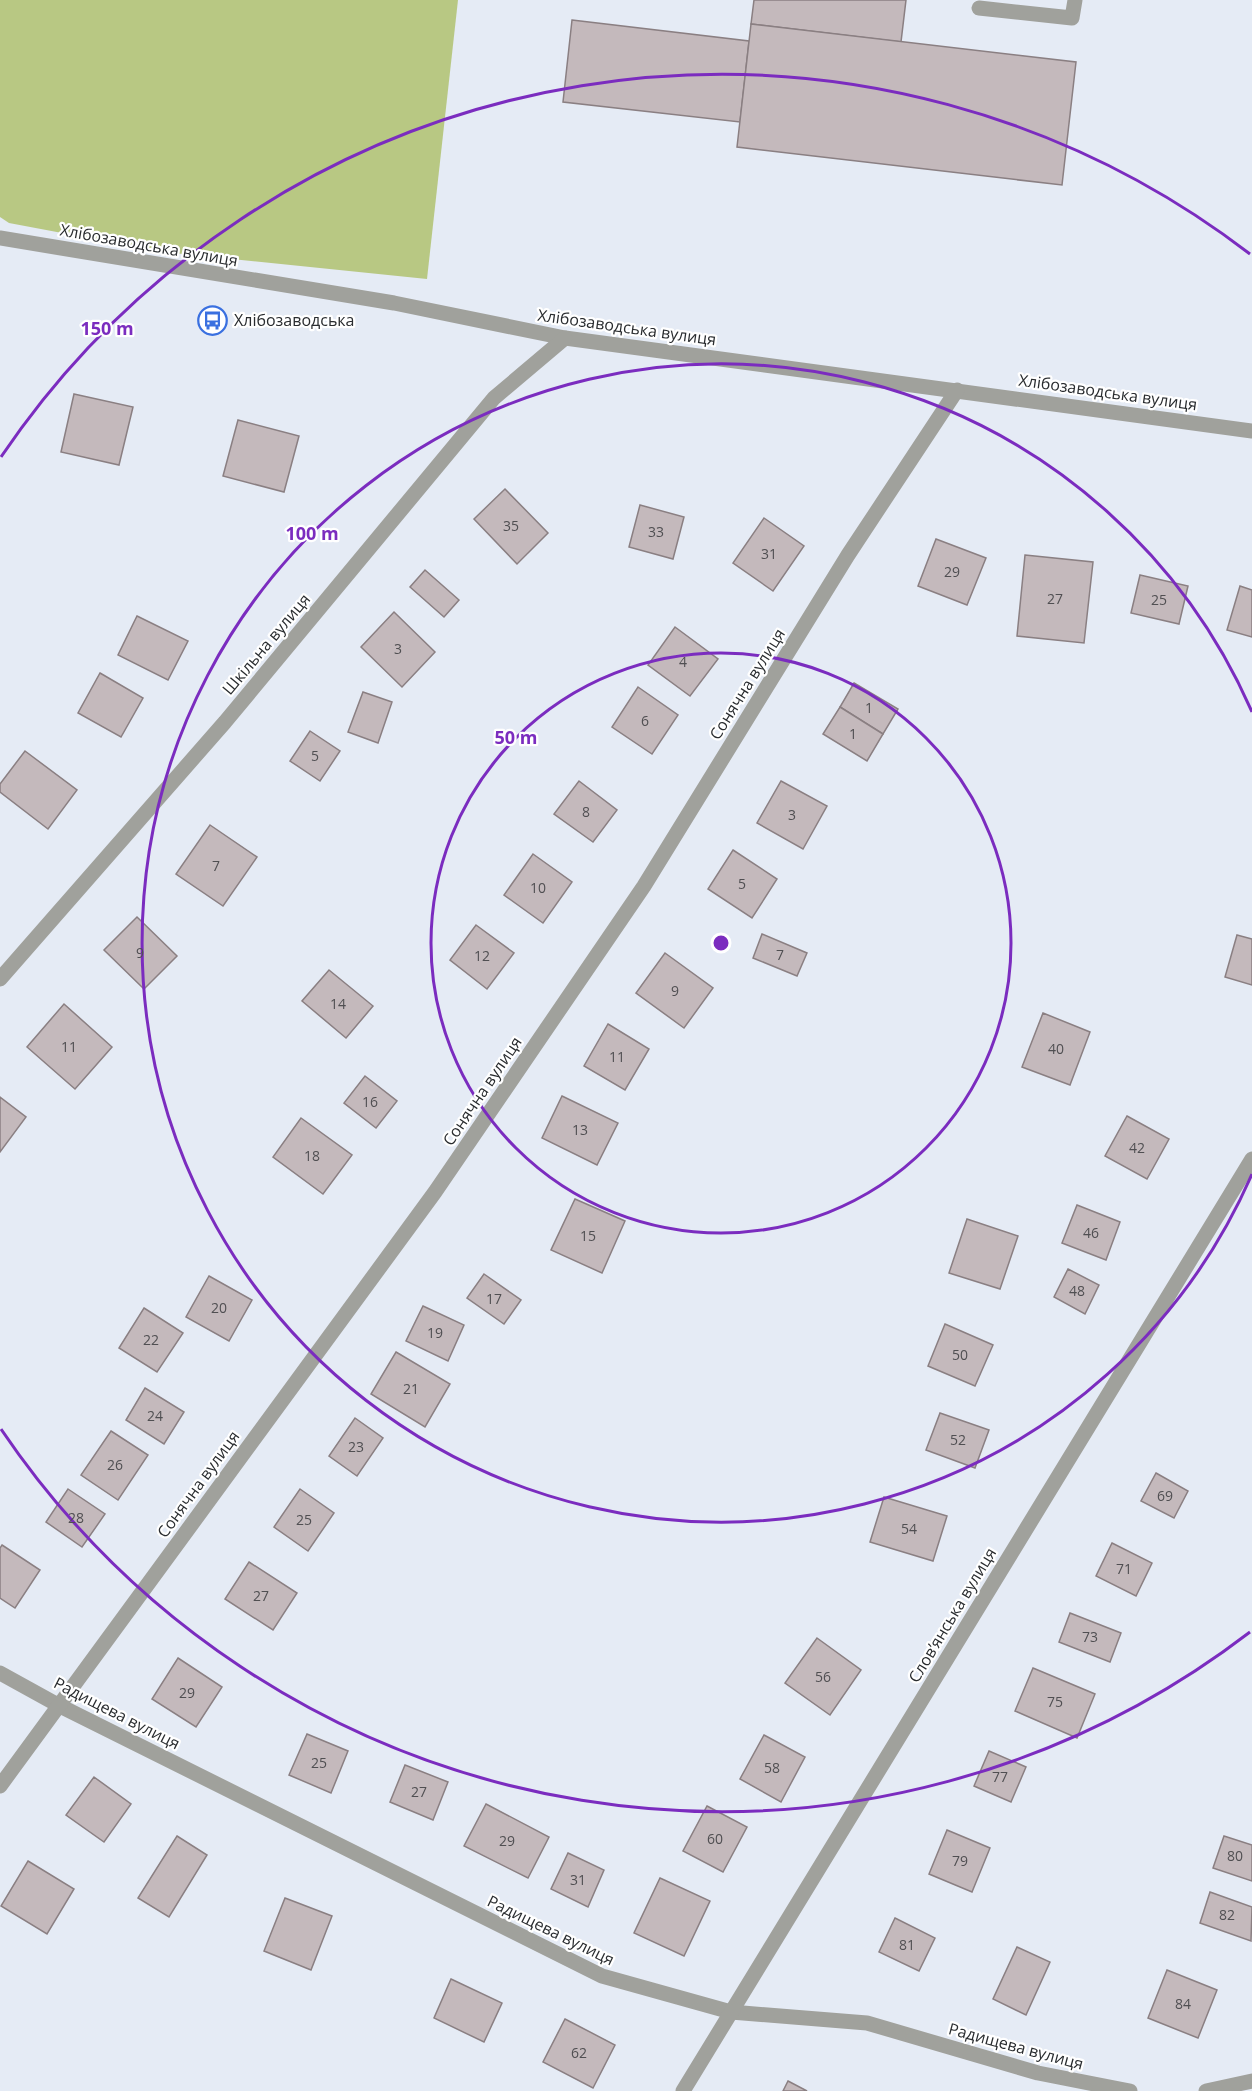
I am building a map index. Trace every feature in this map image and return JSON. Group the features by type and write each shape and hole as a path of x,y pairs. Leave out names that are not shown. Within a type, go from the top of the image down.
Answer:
{"street":[{"path":"979,8 1072,18 1075,0"},
{"name":"Хлібозаводська вулиця","path":"0,238 394,303 565,338 1252,431"},
{"name":"Шкільна вулиця","path":"0,980 225,722 494,398 565,338"},
{"name":"Сонячна вулиця","path":"0,1786 435,1192 644,886 848,555 957,390"},
{"name":"Слов’янська вулиця","path":"683,2091 1252,1158"},
{"name":"Радищева вулиця","path":"0,1673 58,1705 602,1976 731,2012 867,2023 1038,2073 1130,2091"},
{"path":"1206,2091 1252,2081"}],"green space":[{"path":"0,0 458,0 427,279 163,252 9,223 0,217"}],"building":[{"path":"754,0 906,0 901,42 751,24"},
{"path":"572,20 749,41 740,122 563,102"},
{"path":"751,24 1076,62 1062,185 737,147"},
{"path":"74,394 133,407 119,465 61,452"},
{"path":"238,420 299,436 284,492 223,476"},
{"path":"505,489 548,533 517,564 474,519"},
{"path":"640,505 684,517 673,559 629,547"},
{"path":"764,518 804,546 773,591 733,563"},
{"path":"936,539 986,558 967,605 918,586"},
{"path":"1025,555 1093,562 1084,643 1017,636"},
{"path":"425,570 459,600 444,617 410,587"},
{"path":"1140,575 1188,586 1179,624 1131,613"},
{"path":"1240,586 1252,590 1252,637 1227,630"},
{"path":"394,612 435,652 402,687 361,647"},
{"path":"137,616 188,641 168,680 118,655"},
{"path":"675,627 718,659 690,696 648,665"},
{"path":"100,673 143,698 121,737 78,713"},
{"path":"854,683 898,709 883,734 840,707"},
{"path":"638,687 678,715 652,754 612,727"},
{"path":"363,692 392,702 378,743 348,732"},
{"path":"840,707 883,734 867,761 823,734"},
{"path":"310,731 340,751 320,781 290,761"},
{"path":"25,751 77,790 48,829 0,792 0,784"},
{"path":"579,781 617,810 593,842 554,814"},
{"path":"781,781 827,806 803,849 757,823"},
{"path":"210,825 257,857 223,906 176,874"},
{"path":"733,850 777,879 752,918 708,889"},
{"path":"533,854 572,882 543,923 504,895"},
{"path":"137,917 177,956 144,989 104,950"},
{"path":"476,925 514,953 487,989 450,960"},
{"path":"762,934 807,953 797,976 753,958"},
{"path":"1237,935 1252,939 1252,985 1225,977"},
{"path":"665,953 713,988 684,1028 636,993"},
{"path":"329,970 373,1006 346,1038 302,1001"},
{"path":"64,1004 112,1047 75,1089 27,1047"},
{"path":"1043,1013 1090,1032 1070,1085 1022,1067"},
{"path":"608,1024 649,1049 625,1090 584,1066"},
{"path":"365,1076 397,1101 376,1128 344,1103"},
{"path":"562,1096 618,1123 597,1165 542,1138"},
{"path":"0,1097 26,1117 0,1152"},
{"path":"1127,1116 1169,1139 1147,1179 1105,1156"},
{"path":"301,1118 352,1155 323,1194 273,1157"},
{"path":"575,1199 625,1221 602,1273 551,1250"},
{"path":"1077,1205 1120,1222 1106,1260 1062,1243"},
{"path":"967,1219 1018,1236 1000,1289 949,1273"},
{"path":"1068,1269 1099,1285 1085,1314 1054,1297"},
{"path":"484,1274 521,1300 504,1324 467,1298"},
{"path":"209,1276 252,1300 229,1341 186,1317"},
{"path":"423,1306 464,1325 448,1361 406,1341"},
{"path":"144,1308 183,1333 157,1372 119,1348"},
{"path":"945,1324 993,1345 975,1386 928,1366"},
{"path":"396,1352 450,1384 425,1427 371,1394"},
{"path":"145,1388 184,1412 164,1444 126,1420"},
{"path":"940,1413 989,1430 975,1468 926,1450"},
{"path":"355,1418 383,1438 357,1476 329,1456"},
{"path":"111,1431 148,1455 118,1500 81,1475"},
{"path":"1156,1473 1188,1491 1174,1518 1141,1501"},
{"path":"68,1489 105,1514 82,1547 46,1522"},
{"path":"300,1489 334,1513 308,1551 274,1527"},
{"path":"884,1497 947,1516 933,1561 870,1542"},
{"path":"1112,1543 1152,1563 1136,1596 1096,1576"},
{"path":"2,1545 40,1570 15,1608 0,1598 0,1548"},
{"path":"249,1562 297,1593 273,1630 225,1599"},
{"path":"1070,1613 1121,1633 1110,1662 1059,1642"},
{"path":"817,1638 861,1670 830,1715 785,1683"},
{"path":"178,1658 222,1687 196,1727 152,1699"},
{"path":"1033,1668 1095,1694 1077,1738 1015,1711"},
{"path":"307,1734 348,1751 331,1793 289,1775"},
{"path":"764,1735 805,1757 781,1802 740,1779"},
{"path":"989,1751 1026,1767 1011,1802 974,1786"},
{"path":"405,1765 448,1782 433,1820 390,1802"},
{"path":"94,1777 131,1804 104,1842 66,1815"},
{"path":"486,1804 549,1837 528,1878 464,1846"},
{"path":"707,1806 747,1827 723,1872 683,1851"},
{"path":"947,1830 990,1848 972,1892 929,1874"},
{"path":"177,1836 207,1855 169,1917 138,1898"},
{"path":"1224,1836 1252,1845 1252,1881 1213,1868"},
{"path":"568,1853 604,1870 588,1907 551,1889"},
{"path":"28,1861 74,1889 47,1934 1,1906"},
{"path":"660,1878 710,1901 684,1956 634,1933"},
{"path":"1210,1892 1252,1907 1251,1941 1200,1923"},
{"path":"285,1898 332,1916 311,1970 264,1951"},
{"path":"895,1918 935,1938 919,1971 879,1952"},
{"path":"1017,1947 1050,1962 1026,2015 993,1999"},
{"path":"1167,1970 1217,1990 1198,2038 1148,2018"},
{"path":"451,1979 502,2003 484,2042 434,2018"},
{"path":"565,2019 615,2045 593,2088 543,2062"},
{"path":"788,2081 807,2091 783,2091"}],"place":[{"name":"Хлібозаводська","path":"213,320"}]}
